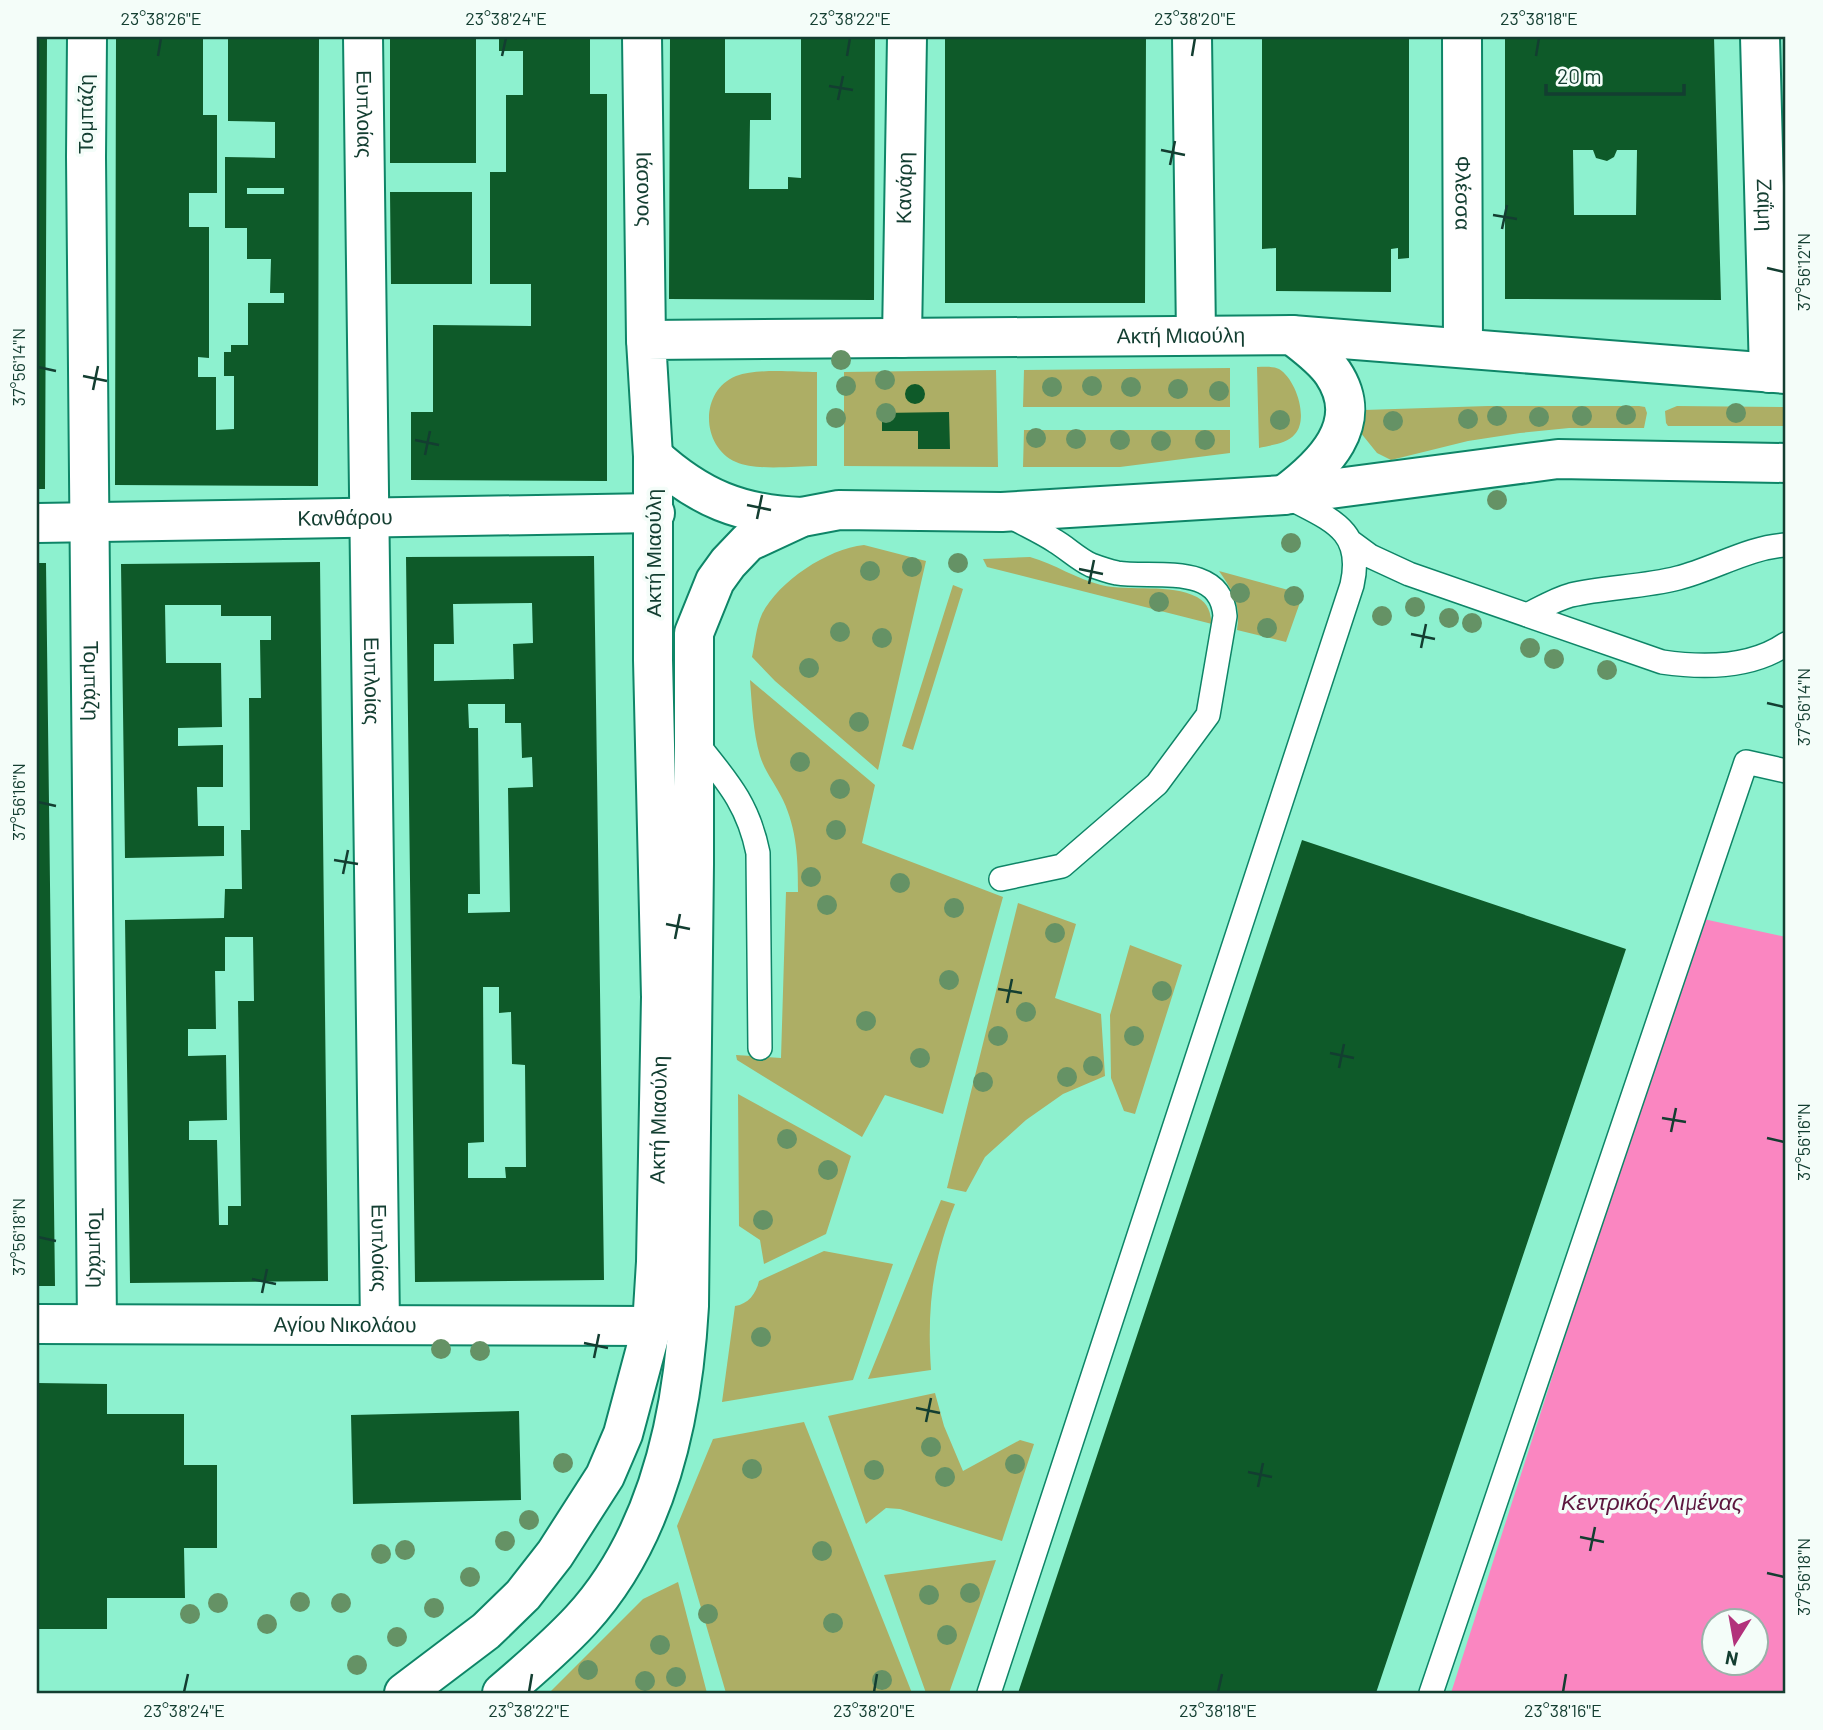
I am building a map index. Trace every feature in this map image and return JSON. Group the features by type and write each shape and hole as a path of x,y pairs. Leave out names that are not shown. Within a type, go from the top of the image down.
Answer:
{"street":[{"name":"Τομπάζη","path":"87,37 97,1324"},
{"name":"Ευπλοίας","path":"363,37 380,1325"},
{"name":"Ιάσονος","path":"642,37 646,340"},
{"name":"Κανάρη","path":"902,338 907,37"},
{"path":"1192,37 1196,335"},
{"name":"Φλέσσα","path":"1462,37 1463,348"},
{"name":"Ζαΐμη","path":"1760,37 1777,374"},
{"name":"Ακτή Μιαούλη","path":"404,1693 486,1631 523,1595 562,1544 605,1476 623,1434 652,1326 656,1262 661,997 653,660 655,513 646,340 1292,335 1777,374"},
{"path":"1284,495 1324,461 1338,441 1345,417 1343,392 1332,371 1292,335"},
{"name":"Ακτή Μιαούλη","path":"653,456 694,489 717,500 764,514 802,517"},
{"name":"Ακτή Μιαούλη","path":"502,1693 583,1618 622,1566 658,1484 672,1437 686,1353 688,1306 694,633 715,581 748,542 802,517 839,510 1002,512 1284,495 1558,459 1786,463"},
{"name":"Κανθάρου","path":"37,523 655,513"},
{"name":"Αγίου Νικολάου","path":"37,1324 652,1326"}],"lane":[{"path":"1284,495 1333,522 1351,542 1370,556 1409,574 1662,662 1688,666 1721,665 1754,659 1786,644"},
{"path":"1001,879 1062,866 1157,784 1208,715 1225,616 1223,601 1218,594 1198,579 1170,574 1118,573 1098,567 1002,512"},
{"path":"989,1693 1352,585 1357,565 1351,542"},
{"path":"1527,615 1569,596 1676,579 1724,564 1751,552 1786,545"},
{"path":"694,740 734,790 754,833 758,853 760,1048"},
{"path":"1431,1693 1746,762 1786,771"}],"shaded area":[{"path":"1257,367 1277,368 1285,374 1291,381 1301,409 1299,427 1292,437 1278,444 1259,448"},
{"path":"1230,368 1230,407 1023,407 1024,370"},
{"path":"996,370 998,467 844,466 844,372"},
{"path":"755,372 817,372 817,466 745,465 724,455 711,432 709,419 715,394 724,383 736,376"},
{"path":"1488,406 1639,406 1645,407 1647,413 1644,428 1569,428 1520,433 1468,441 1391,460 1377,453 1356,427 1360,413 1364,410"},
{"path":"1677,406 1786,407 1786,426 1668,426 1665,411"},
{"path":"1024,430 1230,430 1230,453 1120,467 1023,467"},
{"path":"864,545 926,561 878,770 775,681 752,657 762,614 780,590 820,560"},
{"path":"1030,557 1101,585 1175,590 1197,597 1210,612 1212,624 987,567 983,559"},
{"path":"1219,571 1303,594 1286,642 1237,630 1235,599"},
{"path":"953,585 963,589 913,750 902,746"},
{"path":"750,680 875,785 862,843 1003,897 943,1114 885,1095 862,1137 737,1060 736,1055 781,1058 786,892 798,892 794,834 788,811 760,756 754,728"},
{"path":"1018,903 1076,924 1055,998 1101,1014 1105,1076 1063,1094 1026,1120 985,1157 966,1192 947,1188"},
{"path":"1130,945 1182,965 1135,1114 1124,1111 1111,1078 1110,1015"},
{"path":"738,1094 851,1156 826,1234 764,1264 760,1240 739,1226"},
{"path":"941,1200 955,1204 941,1246 933,1286 931,1370 868,1379"},
{"path":"824,1251 893,1264 853,1380 722,1402 735,1306 751,1298 759,1281"},
{"path":"935,1393 944,1426 963,1471 1020,1440 1034,1444 1002,1541 900,1509 886,1508 866,1524 828,1416"},
{"path":"804,1422 912,1693 726,1693 677,1526 713,1439"},
{"path":"996,1560 949,1693 926,1693 884,1575"},
{"path":"678,1582 707,1693 549,1693 643,1599"}],"water":[{"name":"Κεντρικός Λιμένας","path":"1699,918 1786,937 1786,1693 1451,1693"}],"building":[{"path":"37,37 47,37 45,489 37,489"},
{"path":"116,37 203,37 203,115 217,115 217,193 189,193 189,227 209,227 209,358 198,357 198,377 216,377 216,430 234,429 234,376 224,376 224,352 231,352 231,345 248,345 248,303 284,303 284,293 270,293 271,259 247,259 247,228 225,228 225,157 275,158 275,122 228,121 228,37 319,37 318,486 115,485","holes":["247,188 284,188 284,194 247,194"]},
{"path":"390,37 476,37 476,163 390,163"},
{"path":"499,37 590,37 590,94 607,94 607,481 411,480 411,412 433,412 433,325 531,326 531,284 490,284 490,172 506,172 506,95 523,95 523,51 499,51"},
{"path":"670,37 725,37 725,93 771,93 771,120 750,120 749,189 788,189 788,177 801,178 801,37 875,37 874,300 669,299"},
{"path":"945,37 1146,37 1145,303 945,303"},
{"path":"1262,37 1409,37 1409,258 1398,259 1398,248 1391,249 1391,292 1276,291 1276,248 1262,249"},
{"path":"1505,37 1714,37 1721,300 1505,299","holes":["1573,150 1593,150 1596,158 1607,161 1614,157 1617,150 1637,150 1636,215 1574,215"]},
{"path":"390,192 472,192 472,284 391,284"},
{"path":"915,384 922,387 925,394 922,401 915,404 908,401 905,394 908,387"},
{"path":"949,412 950,449 918,449 918,431 882,431 882,413"},
{"path":"594,556 604,1280 415,1282 406,557","holes":["532,603 533,643 513,644 514,679 434,681 434,644 454,644 453,604","468,704 505,704 505,723 521,723 522,758 532,757 533,787 508,788 510,912 468,913 468,894 480,894 478,728 469,728","483,987 499,987 499,1013 511,1012 512,1064 525,1065 526,1167 505,1167 506,1178 468,1178 468,1143 484,1142"]},
{"path":"320,562 328,1281 130,1283 125,920 224,918 225,889 242,889 241,830 250,830 249,698 261,698 260,640 271,640 271,616 221,616 221,605 165,605 166,663 221,663 222,727 178,728 178,746 223,745 223,787 197,787 198,826 224,826 224,856 125,858 121,564","holes":["225,937 253,937 254,1001 238,1001 241,1206 228,1206 228,1225 219,1225 217,1140 189,1140 189,1121 227,1120 226,1055 188,1056 188,1029 216,1029 215,971 225,971"]},
{"path":"37,563 46,563 55,1286 37,1286"},
{"path":"1302,840 1626,949 1376,1693 1018,1693"},
{"path":"37,1383 107,1384 107,1414 184,1414 184,1465 217,1465 217,1548 184,1548 185,1598 107,1598 107,1629 37,1629"},
{"path":"519,1411 521,1500 353,1504 351,1415"}]}
